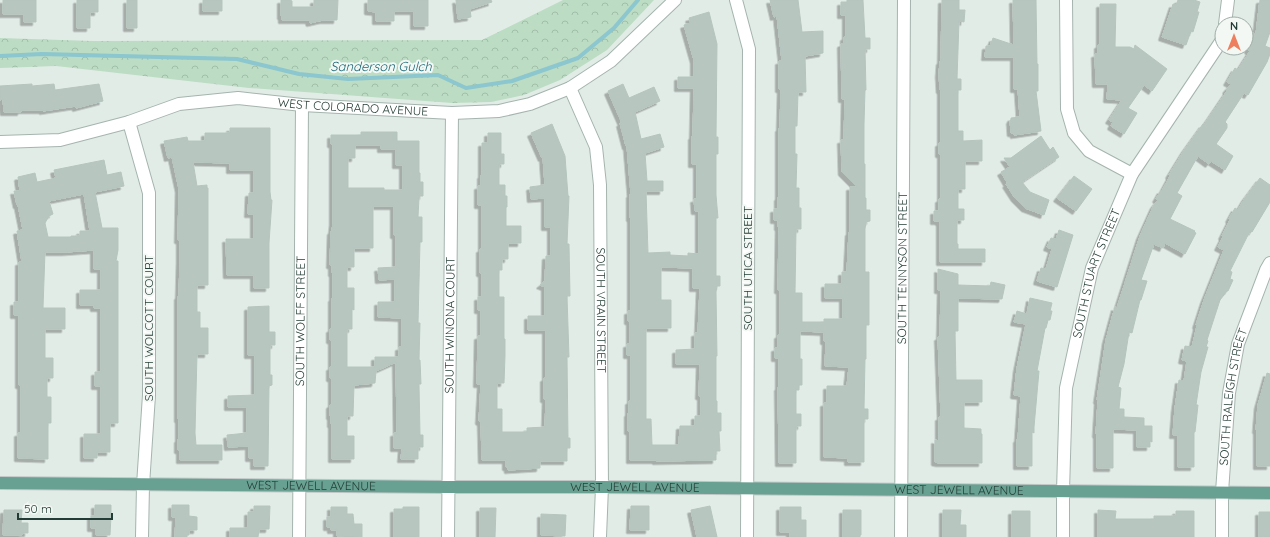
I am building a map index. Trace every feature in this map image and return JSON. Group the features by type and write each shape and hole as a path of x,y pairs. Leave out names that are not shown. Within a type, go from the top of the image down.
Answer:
{"main road":[{"name":"WEST JEWELL AVENUE","path":"0,483 1270,493"}],"street":[{"name":"WEST COLORADO AVENUE","path":"0,142 60,140 130,122 179,104 238,98 302,105 452,113 507,110 530,104 570,88 611,61 675,0"},
{"name":"SOUTH UTICA STREET","path":"736,0 749,49 747,537"},
{"name":"SOUTH TENNYSON STREET","path":"900,537 904,0"},
{"path":"1066,0 1067,109 1074,133 1089,151 1132,174"},
{"path":"1226,16 1228,0"},
{"name":"SOUTH STUART STREET","path":"1063,537 1066,388 1092,268 1132,174 1214,52"},
{"name":"SOUTH VRAIN STREET","path":"570,88 596,147 600,185 602,487 600,537"},
{"name":"SOUTH WOLFF STREET","path":"299,537 302,105"},
{"name":"SOUTH WINONA COURT","path":"448,537 452,113"},
{"name":"SOUTH WOLCOTT COURT","path":"130,122 149,193 149,395 143,485 142,537"},
{"name":"SOUTH RALEIGH STREET","path":"1222,537 1222,492 1229,393 1238,344 1270,263"}],"green space":[{"path":"563,0 654,0 607,50 560,80 524,95 491,102 452,103 249,88 56,66 0,68 0,38 93,41 482,40"}],"building":[{"path":"3,0 36,0 36,22 24,22 24,14 3,14"},
{"path":"77,0 98,0 98,12 90,12 90,28 77,28"},
{"path":"127,0 137,0 137,28 127,28"},
{"path":"203,0 222,0 222,11 203,11"},
{"path":"281,0 292,1 292,7 314,7 314,0 338,0 337,20 323,20 310,23 309,20 282,20"},
{"path":"368,0 428,0 428,26 414,26 414,11 394,11 394,21 376,21 376,12 368,11"},
{"path":"456,0 491,0 492,2 470,9 471,17 458,19"},
{"path":"770,0 798,0 802,32 823,31 823,53 805,56 806,92 798,92 797,126 795,126 795,154 797,154 796,188 799,188 801,229 796,229 795,293 802,293 802,322 824,322 824,319 843,319 843,298 825,298 825,284 842,284 842,272 847,272 850,232 850,187 857,187 842,172 841,140 844,140 845,99 842,99 841,44 844,43 844,37 846,37 846,15 841,15 841,2 847,2 847,0 863,0 865,38 870,38 870,49 865,49 866,90 864,164 866,210 870,210 870,221 866,222 865,229 865,272 869,272 869,325 866,325 864,409 868,409 868,419 864,419 864,462 848,462 848,458 824,457 824,403 827,403 827,386 847,386 849,367 825,366 826,341 824,341 824,332 800,331 802,385 799,385 799,390 796,390 796,414 801,414 801,426 796,426 796,463 779,463 779,358 775,358 775,348 778,348 778,335 780,335 780,290 778,290 779,227 778,220 774,220 774,209 778,209 779,197 779,128 781,89 779,89 779,61 782,61 777,16 774,17"},
{"path":"942,0 959,0 959,10 965,10 964,22 959,21 957,79 961,79 961,90 958,90 958,131 963,131 963,141 982,140 982,161 965,161 965,189 958,189 958,209 964,209 964,220 957,220 957,244 958,249 985,249 985,262 940,262 940,222 934,221 934,211 939,211 939,199 941,199 941,154 939,154 939,143 941,143 941,90 939,74 941,61"},
{"path":"1013,0 1036,0 1038,91 1036,91 1041,131 1014,135 1014,133 1011,133 1010,120 1011,118 1020,117 1018,89 1014,89 1014,57 985,57 986,46 990,46 993,38 1014,45"},
{"path":"1178,0 1194,0 1200,2 1197,12 1199,12 1193,32 1191,31 1186,45 1162,37 1173,4 1176,5"},
{"path":"1260,0 1270,0 1270,32 1265,46 1270,48 1270,54 1267,62 1248,95 1244,93 1225,122 1227,124 1227,128 1216,144 1233,156 1225,170 1211,161 1209,164 1198,156 1177,193 1182,196 1170,219 1195,231 1194,232 1196,233 1185,254 1165,243 1163,248 1154,244 1141,280 1147,281 1140,300 1132,333 1129,332 1124,364 1118,387 1121,388 1119,409 1124,409 1124,417 1144,418 1144,426 1152,426 1152,442 1150,441 1150,447 1137,447 1137,430 1113,429 1113,468 1097,468 1097,400 1106,340 1115,307 1117,308 1140,236 1154,205 1158,200 1156,199 1161,190 1162,191 1170,176 1169,175 1185,149 1203,124 1204,125 1227,91 1226,90 1231,84 1227,82 1235,68 1238,70 1247,56 1254,56 1254,33 1256,34"},
{"path":"1100,4 1116,4 1115,47 1130,47 1134,49 1135,45 1167,69 1152,91 1144,85 1128,108 1137,113 1124,134 1111,126 1113,122 1109,120 1122,100 1107,99 1108,84 1096,84 1095,54 1098,54 1098,45 1100,45"},
{"path":"709,12 717,44 716,137 718,137 718,154 716,154 716,195 718,218 716,218 716,276 720,276 720,286 717,286 716,292 716,401 717,413 721,413 721,431 719,431 720,451 716,451 716,460 630,460 630,431 628,431 628,413 629,401 631,401 631,355 627,355 627,344 630,344 630,321 628,321 628,311 631,311 631,194 627,146 620,123 622,123 608,91 623,84 629,98 654,87 660,101 635,112 641,139 660,134 664,147 645,153 647,181 663,181 663,191 646,191 648,253 670,252 670,255 688,256 688,253 699,254 699,211 695,211 694,199 697,199 697,164 692,164 694,88 678,88 678,77 694,77 694,60 684,25 691,23 689,18","holes":["661,267 693,268 693,288 700,288 698,333 695,333 695,349 676,350 676,364 700,364 699,396 701,396 701,416 695,416 695,426 680,426 679,445 652,445 651,419 646,419 646,328 671,328 671,300 661,300"]},
{"path":"32,84 32,86 54,84 55,90 99,84 103,101 76,108 76,106 43,111 21,110 21,112 4,112 3,99 0,100 0,86"},
{"path":"552,124 565,156 569,196 567,244 569,244 570,296 567,296 569,357 567,357 568,438 570,438 570,448 567,448 567,461 540,461 540,468 508,470 508,467 506,467 506,460 482,460 481,422 479,421 481,384 477,384 478,336 481,336 481,310 478,310 478,297 482,297 480,249 482,249 482,205 478,205 478,186 481,186 482,143 488,143 488,133 501,133 501,154 504,154 504,164 499,164 499,185 505,185 505,196 507,196 506,226 521,226 521,243 508,243 508,259 502,259 502,270 499,270 499,297 504,297 505,356 504,383 497,384 497,409 502,409 502,432 527,432 527,428 545,427 546,399 544,399 544,378 546,378 546,330 528,330 528,316 545,316 545,287 540,285 545,281 546,256 551,256 551,227 545,227 545,198 531,199 530,187 545,185 543,157 542,158 531,133"},
{"path":"230,128 270,128 270,192 272,200 269,243 269,288 254,288 254,275 227,275 226,239 254,239 254,214 248,214 249,193 254,193 254,170 230,170 230,163 193,162 197,186 207,185 208,188 208,285 197,285 197,312 200,312 200,328 208,328 208,354 197,354 196,445 222,445 222,460 180,460 180,450 178,450 178,296 180,260 180,240 178,240 179,189 172,157 168,158 164,141 187,137 188,141 205,141 205,133 230,133"},
{"path":"361,132 397,132 397,141 419,141 419,173 420,182 423,182 423,196 420,196 419,198 418,217 422,217 422,242 420,242 418,323 420,323 420,435 423,435 423,447 418,447 418,459 401,459 402,448 394,448 394,433 397,433 396,362 376,371 375,383 354,385 353,416 347,416 347,436 354,436 354,459 332,459 332,424 330,405 332,404 332,378 330,378 330,367 332,367 332,340 330,340 330,329 332,329 333,273 332,265 330,265 331,231 333,222 333,144 331,144 331,135 361,135","holes":["355,145 381,145 381,149 396,149 396,165 403,165 403,190 384,190 384,188 348,188 348,158 355,158","373,206 394,206 396,267 378,268 379,280 395,279 395,302 378,302 378,317 402,318 402,347 399,347 399,357 375,357 375,367 347,367 347,329 352,329 352,309 354,310 354,288 347,288 347,267 354,267 354,248 373,248"]},
{"path":"1041,136 1050,150 1053,147 1059,157 1022,182 1030,192 1049,200 1044,215 1025,208 1015,198 1006,184 1008,184 1001,172 1010,167 1004,158 1011,158"},
{"path":"104,160 107,175 121,172 124,186 95,192 102,228 118,228 118,250 116,261 118,261 118,423 110,423 110,452 97,452 97,458 84,458 84,434 101,434 101,386 95,386 95,372 101,372 101,308 94,308 94,305 80,305 80,290 101,290 101,269 94,269 94,250 45,252 43,308 65,308 65,329 45,329 45,358 53,358 53,378 47,378 47,397 51,397 51,423 48,423 48,459 18,458 18,433 21,433 21,385 19,385 19,315 14,315 14,302 19,302 19,262 22,262 17,231 23,230 14,191 20,191 18,177 35,173 37,182 56,178 54,170","holes":["84,194 90,231 80,231 80,236 48,237 45,223 49,216 53,214 49,201"]},
{"path":"1074,176 1092,189 1076,211 1057,198"},
{"path":"1260,178 1270,185 1270,202 1252,232 1250,231 1230,271 1232,272 1230,279 1233,280 1228,291 1220,300 1207,340 1206,347 1208,347 1201,372 1194,432 1194,467 1178,467 1178,435 1173,435 1179,380 1184,381 1187,361 1182,360 1185,346 1192,347 1196,325 1204,300 1224,250 1218,247 1230,220 1229,219 1235,208 1238,210"},
{"path":"1059,230 1073,235 1057,287 1037,281 1041,268 1046,269 1052,249 1047,247 1051,238 1056,239"},
{"path":"938,269 958,274 958,285 990,286 991,282 1005,285 1002,299 958,298 958,331 955,331 956,380 982,380 982,402 964,402 964,428 981,429 982,463 935,462 935,440 939,441 939,417 941,417 938,337 940,337 941,290 938,290"},
{"path":"1030,298 1052,303 1050,311 1052,311 1050,320 1048,320 1045,328 1037,371 1039,371 1034,433 1032,432 1032,466 1017,466 1017,439 1021,396 1014,395 1017,368 1026,324 1014,322 1017,311 1027,314"},
{"path":"269,306 269,332 275,332 275,345 270,345 270,375 272,375 272,385 269,386 268,466 254,466 254,458 249,458 249,446 228,447 227,435 247,433 247,407 228,407 228,396 255,395 255,355 248,355 248,307"},
{"path":"1267,373 1270,374 1270,466 1257,466 1256,430 1258,405"},
{"path":"95,505 111,505 110,535 96,535 96,528 91,528 91,516 95,516"},
{"path":"172,505 189,505 189,516 197,517 197,530 189,530 189,535 187,535 187,537 175,537 176,517 172,517"},
{"path":"254,506 270,506 269,529 259,529 258,537 230,537 230,528 248,528 248,512 254,512"},
{"path":"631,506 649,506 649,530 630,530"},
{"path":"710,506 717,537 697,537 691,510"},
{"path":"331,507 347,507 347,514 353,514 354,524 362,524 362,537 337,536 337,530 331,530 331,527 327,527 327,517 331,517"},
{"path":"403,507 419,507 419,537 394,537 394,509 403,509"},
{"path":"780,507 801,507 801,520 806,520 806,537 790,537 790,532 780,532"},
{"path":"480,508 496,508 495,537 480,537"},
{"path":"4,510 22,510 21,523 28,523 28,533 22,533 22,535 3,535"},
{"path":"843,510 861,510 860,537 843,537"},
{"path":"943,510 961,510 960,525 966,525 966,537 943,537"},
{"path":"1098,510 1116,511 1115,519 1154,519 1154,516 1176,516 1176,511 1194,511 1194,537 1098,537"},
{"path":"1012,511 1030,511 1030,537 1012,537"},
{"path":"1259,512 1270,512 1270,537 1259,537"},
{"path":"541,514 566,515 565,536 541,535"}],"waterway":[{"name":"Sanderson Gulch","path":"0,56 42,54 237,59 299,74 348,79 438,75 466,88 512,81 578,58 614,28 638,0"}]}
